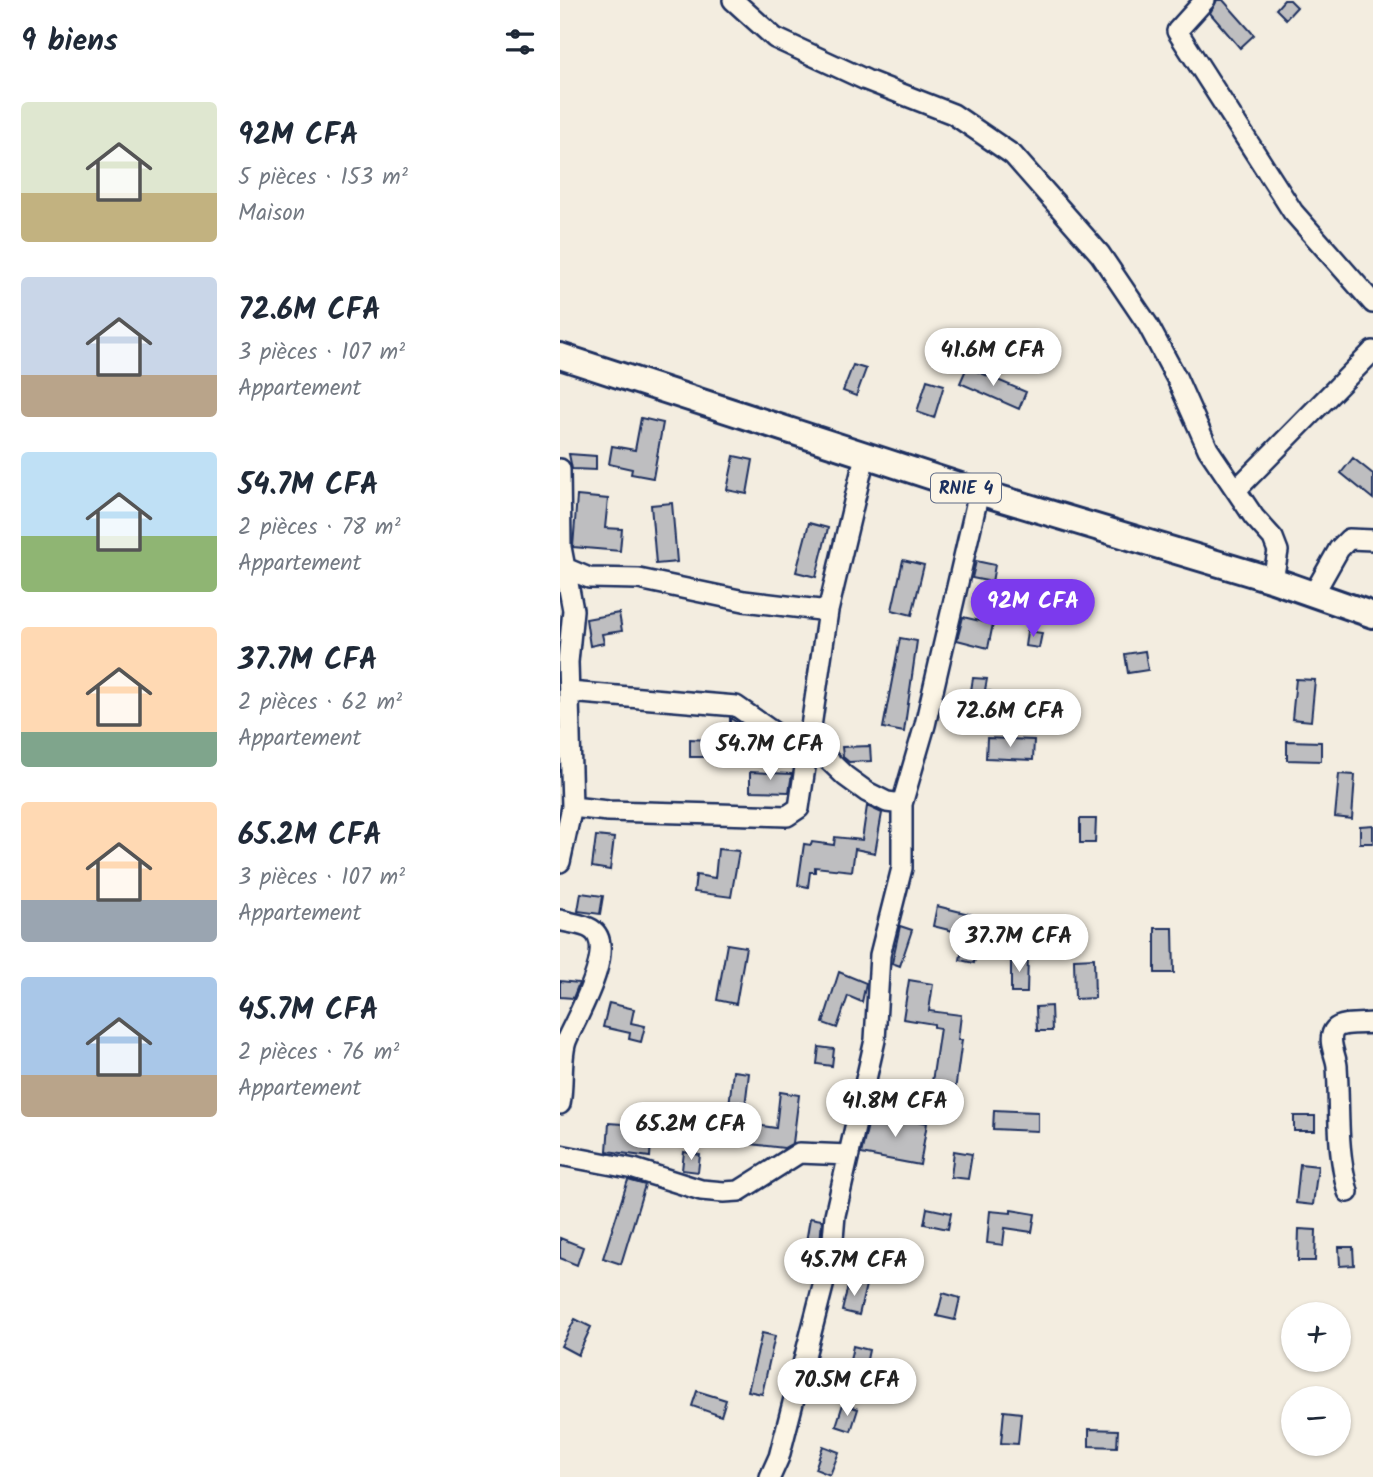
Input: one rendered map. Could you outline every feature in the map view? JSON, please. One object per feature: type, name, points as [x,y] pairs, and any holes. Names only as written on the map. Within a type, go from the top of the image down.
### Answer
[{"type":"main road","name":"RNIE 4","points":[[560,356],[979,492],[1273,580],[1373,615]]},
{"type":"street","points":[[733,0],[775,38],[866,80],[953,114],[1013,155],[1100,254],[1142,316],[1177,379],[1186,405],[1208,449],[1273,538],[1278,560],[1273,580]]},
{"type":"street","points":[[1205,0],[1177,31],[1183,43],[1212,82],[1293,212],[1373,303]]},
{"type":"street","points":[[1237,489],[1373,351]]},
{"type":"street","points":[[572,807],[608,811],[787,816],[799,808],[811,743],[828,611],[865,456]]},
{"type":"street","points":[[560,469],[563,567],[573,610],[569,692],[572,807],[560,862]]},
{"type":"street","points":[[770,1477],[779,1457],[832,1251],[835,1215],[875,1040],[880,955],[902,868],[902,804],[925,725],[979,492]]},
{"type":"street","points":[[1312,595],[1339,550],[1349,539],[1373,540]]},
{"type":"street","points":[[563,567],[589,578],[639,579],[744,601],[828,611]]},
{"type":"street","points":[[569,692],[736,706],[776,734],[811,743],[845,776],[867,792],[887,802],[902,804]]},
{"type":"street","points":[[560,920],[592,930],[598,938],[599,954],[584,1009],[564,1050],[565,1081],[560,1104]]},
{"type":"street","points":[[1348,1192],[1338,1135],[1337,1065],[1331,1039],[1335,1029],[1340,1026],[1373,1023]]},
{"type":"street","points":[[561,1154],[634,1169],[701,1190],[724,1192],[740,1191],[799,1153],[849,1155]]},
{"type":"building","points":[[1217,0],[1223,0],[1254,35],[1240,48],[1210,13]]},
{"type":"building","points":[[1284,0],[1290,0],[1297,7],[1286,19],[1276,9]]},
{"type":"building","points":[[853,365],[866,369],[856,396],[843,391]]},
{"type":"building","points":[[967,367],[1026,392],[1019,409],[960,383]]},
{"type":"building","points":[[927,380],[944,385],[934,418],[917,412]]},
{"type":"building","points":[[641,418],[663,423],[653,478],[631,474],[632,469],[609,464],[612,446],[635,450]]},
{"type":"building","points":[[569,454],[596,456],[596,470],[572,469]]},
{"type":"building","points":[[734,456],[753,460],[747,494],[727,490]]},
{"type":"building","points":[[1353,458],[1373,474],[1373,499],[1341,473]]},
{"type":"building","points":[[577,496],[608,499],[605,528],[622,529],[620,551],[573,547]]},
{"type":"building","points":[[672,503],[677,562],[656,564],[651,505]]},
{"type":"building","points":[[809,523],[828,528],[816,577],[796,572]]},
{"type":"building","points":[[903,560],[924,565],[912,615],[892,610]]},
{"type":"building","points":[[976,561],[995,565],[992,582],[972,578]]},
{"type":"building","points":[[619,613],[622,631],[602,634],[604,643],[590,646],[586,619]]},
{"type":"building","points":[[963,617],[993,624],[988,648],[957,640]]},
{"type":"building","points":[[1027,631],[1042,633],[1039,648],[1025,646]]},
{"type":"building","points":[[900,638],[917,641],[904,732],[883,728]]},
{"type":"building","points":[[1145,651],[1148,670],[1128,673],[1125,654]]},
{"type":"building","points":[[973,678],[987,679],[985,690],[1022,700],[1018,716],[991,709],[994,700],[970,697]]},
{"type":"building","points":[[1296,679],[1315,680],[1311,721],[1292,719]]},
{"type":"building","points":[[730,718],[749,730],[749,757],[690,757],[690,739],[730,741]]},
{"type":"building","points":[[987,738],[1034,740],[1033,760],[986,758]]},
{"type":"building","points":[[1287,741],[1321,742],[1321,761],[1287,760]]},
{"type":"building","points":[[870,746],[871,761],[849,762],[843,757],[842,747]]},
{"type":"building","points":[[750,772],[792,774],[789,792],[750,791]]},
{"type":"building","points":[[1339,774],[1355,775],[1352,819],[1335,817]]},
{"type":"building","points":[[867,806],[882,813],[875,853],[855,849],[852,871],[815,867],[815,872],[810,872],[808,887],[798,885],[804,844],[811,845],[812,842],[834,845],[835,837],[862,840]]},
{"type":"building","points":[[1080,819],[1096,819],[1095,843],[1080,843]]},
{"type":"building","points":[[1373,825],[1373,843],[1360,843],[1360,826]]},
{"type":"building","points":[[596,836],[614,838],[610,870],[592,867]]},
{"type":"building","points":[[718,849],[739,851],[731,897],[694,892],[696,875],[715,878]]},
{"type":"building","points":[[581,893],[603,896],[600,914],[578,911]]},
{"type":"building","points":[[937,906],[985,918],[974,963],[960,960],[965,934],[933,926]]},
{"type":"building","points":[[900,926],[912,930],[900,966],[892,963]]},
{"type":"building","points":[[1155,928],[1173,928],[1174,973],[1155,973]]},
{"type":"building","points":[[727,944],[746,947],[736,1004],[717,1000]]},
{"type":"building","points":[[1011,955],[1028,955],[1027,993],[1011,993]]},
{"type":"building","points":[[1094,958],[1095,998],[1075,999],[1074,959]]},
{"type":"building","points":[[839,972],[866,983],[862,1002],[848,996],[837,1028],[823,1023]]},
{"type":"building","points":[[909,980],[933,984],[929,1011],[961,1015],[958,1040],[962,1040],[955,1091],[959,1091],[957,1106],[929,1102],[940,1028],[934,1027],[934,1024],[903,1019]]},
{"type":"building","points":[[560,981],[579,983],[573,998],[560,997]]},
{"type":"building","points":[[609,1003],[634,1009],[631,1023],[645,1026],[641,1042],[629,1039],[630,1033],[603,1027]]},
{"type":"building","points":[[1051,1006],[1052,1031],[1037,1031],[1036,1007]]},
{"type":"building","points":[[819,1047],[834,1049],[832,1066],[817,1064]]},
{"type":"building","points":[[733,1071],[749,1073],[743,1123],[776,1128],[780,1092],[799,1095],[793,1143],[784,1148],[716,1140],[718,1122],[727,1123]]},
{"type":"building","points":[[994,1110],[1038,1112],[1038,1131],[993,1129]]},
{"type":"building","points":[[871,1112],[927,1123],[920,1165],[861,1154]]},
{"type":"building","points":[[1294,1116],[1315,1116],[1315,1131],[1294,1131]]},
{"type":"building","points":[[638,1122],[652,1122],[650,1157],[607,1151],[609,1123],[637,1125]]},
{"type":"building","points":[[954,1151],[972,1154],[968,1179],[951,1177]]},
{"type":"building","points":[[684,1152],[700,1155],[698,1172],[682,1170]]},
{"type":"building","points":[[1300,1164],[1318,1166],[1313,1205],[1296,1203]]},
{"type":"building","points":[[628,1180],[645,1185],[621,1264],[603,1258]]},
{"type":"building","points":[[927,1208],[951,1213],[948,1229],[924,1224]]},
{"type":"building","points":[[1011,1210],[1035,1214],[1032,1232],[1005,1228],[1003,1245],[987,1243],[990,1211],[1011,1213]]},
{"type":"building","points":[[810,1218],[822,1220],[820,1244],[806,1242]]},
{"type":"building","points":[[1299,1229],[1316,1230],[1315,1261],[1298,1261]]},
{"type":"building","points":[[560,1238],[583,1247],[577,1265],[560,1258]]},
{"type":"building","points":[[1339,1247],[1353,1247],[1354,1265],[1340,1266]]},
{"type":"building","points":[[849,1281],[866,1285],[859,1315],[842,1311]]},
{"type":"building","points":[[943,1293],[960,1298],[955,1320],[937,1316]]},
{"type":"building","points":[[575,1319],[591,1327],[578,1355],[561,1346]]},
{"type":"building","points":[[762,1333],[775,1336],[762,1394],[748,1391]]},
{"type":"building","points":[[853,1346],[869,1350],[863,1379],[847,1375]]},
{"type":"building","points":[[697,1391],[726,1400],[721,1416],[692,1406]]},
{"type":"building","points":[[843,1404],[858,1409],[851,1431],[836,1426]]},
{"type":"building","points":[[1004,1411],[1021,1413],[1018,1444],[1001,1443]]},
{"type":"building","points":[[1089,1429],[1118,1430],[1117,1447],[1089,1446]]},
{"type":"building","points":[[823,1446],[839,1452],[830,1475],[815,1469]]}]
